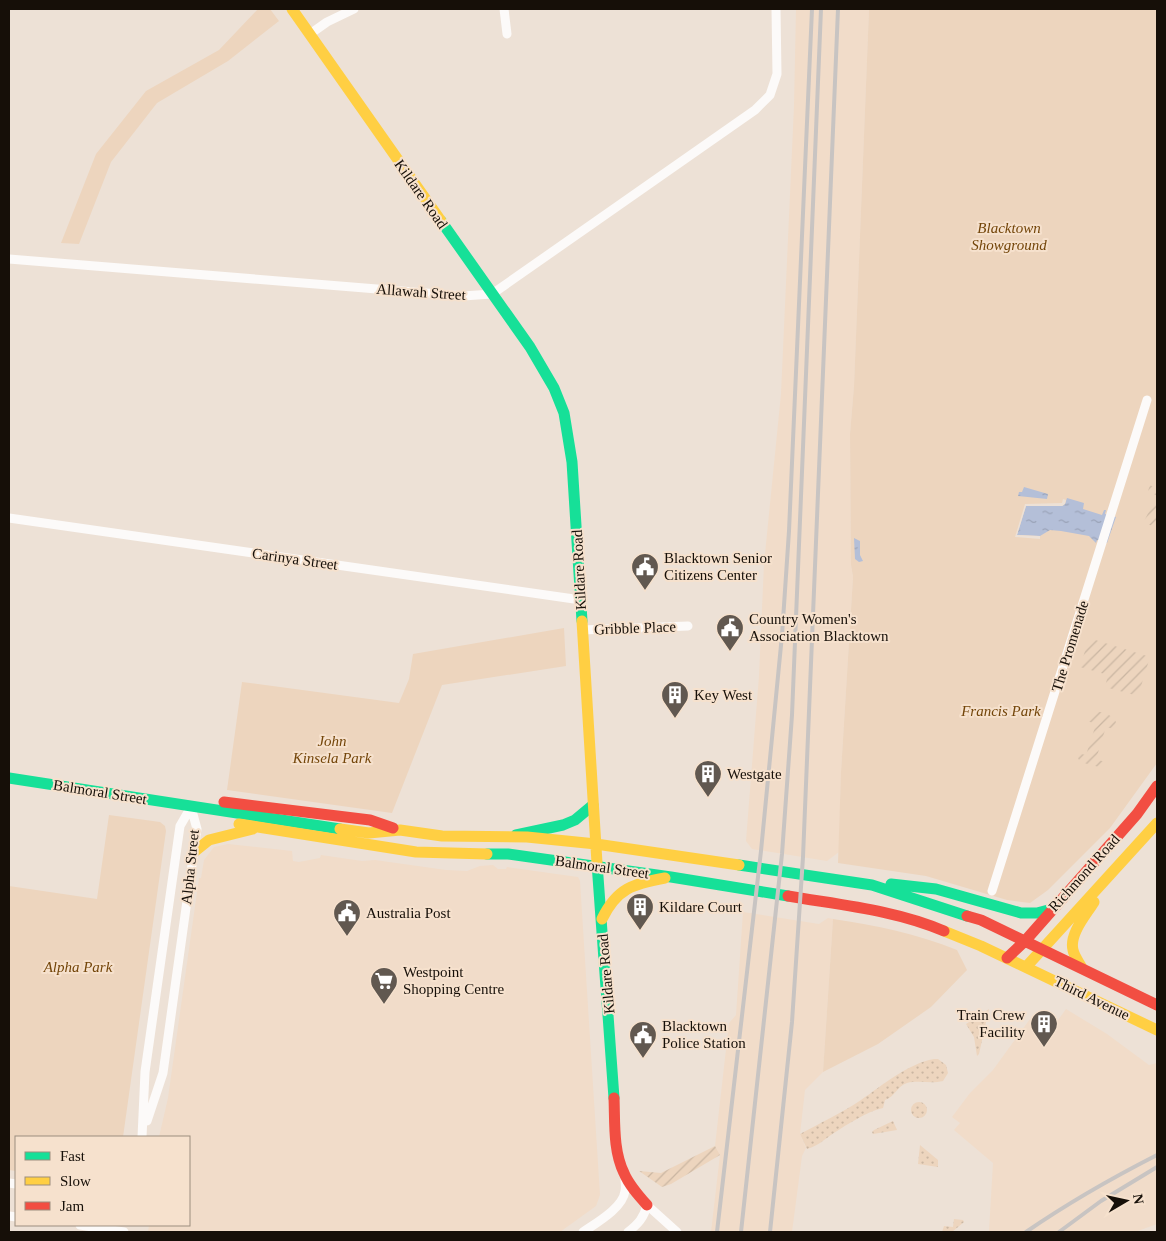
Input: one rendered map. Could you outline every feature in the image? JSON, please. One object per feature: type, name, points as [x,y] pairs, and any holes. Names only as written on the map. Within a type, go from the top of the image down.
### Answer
[{"type":"main road","name":"Kildare Road","points":[[292,9],[544,370],[564,413],[572,462],[617,1151],[625,1178],[647,1205]]},
{"type":"main road","name":"Balmoral Street","points":[[9,778],[191,808],[369,833],[400,830],[442,836],[510,836],[596,844],[872,884],[981,920],[1025,941]]},
{"type":"main road","name":"Richmond Road","points":[[1026,967],[1108,877],[1150,822],[1157,786]]},
{"type":"main road","points":[[510,836],[563,825],[575,820],[593,805]]},
{"type":"main road","name":"Balmoral Street","points":[[191,808],[211,819],[416,852],[508,854],[671,877],[866,909],[938,928],[1026,967]]},
{"type":"main road","name":"Richmond Road","points":[[1007,958],[1025,941],[1052,909],[1150,822]]},
{"type":"main road","points":[[194,852],[209,840],[260,828]]},
{"type":"main road","points":[[602,920],[608,905],[624,889],[635,884],[671,877]]},
{"type":"main road","points":[[1082,968],[1074,954],[1072,946],[1074,938],[1108,877]]},
{"type":"main road","points":[[872,884],[900,884],[936,889],[1021,913],[1037,913],[1052,909]]},
{"type":"main road","name":"Third Avenue","points":[[1025,941],[1157,1005]]},
{"type":"main road","name":"Third Avenue","points":[[1026,967],[1157,1030]]},
{"type":"street","points":[[310,34],[327,22],[354,9]]},
{"type":"street","points":[[504,9],[507,34]]},
{"type":"street","points":[[492,294],[755,110],[770,95],[777,74],[776,9]]},
{"type":"street","name":"Allawah Street","points":[[9,259],[463,296],[492,294]]},
{"type":"street","name":"The Promenade","points":[[992,891],[1147,400]]},
{"type":"street","name":"Carinya Street","points":[[9,518],[581,600]]},
{"type":"street","name":"Gribble Place","points":[[582,630],[688,626]]},
{"type":"street","name":"Alpha Street","points":[[143,1134],[163,1073],[197,829],[191,808]]},
{"type":"street","name":"Alpha Street","points":[[143,1134],[145,1072],[180,826],[191,808]]},
{"type":"street","points":[[584,1232],[606,1217],[620,1203],[625,1191],[625,1178]]},
{"type":"street","points":[[628,1232],[643,1217],[647,1205],[677,1232]]},
{"type":"street","points":[[86,1226],[124,1232]]},
{"type":"shaded area","points":[[796,9],[869,9],[854,386],[850,434],[851,565],[853,577],[841,772],[839,852],[827,861],[752,849],[746,841],[759,676],[764,564],[781,394],[794,106]]},
{"type":"shaded area","name":"Westpoint Shopping Centre","points":[[228,844],[292,851],[293,861],[299,862],[320,858],[321,855],[446,870],[467,871],[480,866],[493,865],[498,869],[506,869],[507,867],[578,877],[580,881],[600,1195],[596,1206],[560,1232],[148,1232],[149,1226],[190,1226],[190,1136],[159,1136],[168,1098],[199,878],[201,878],[204,860],[214,847]]},
{"type":"shaded area","points":[[743,912],[819,924],[828,918],[833,919],[823,1072],[805,1090],[800,1134],[806,1148],[802,1156],[792,1232],[711,1232],[720,1155],[715,1146],[729,1023],[736,1015]]},
{"type":"shaded area","points":[[1066,1009],[1107,1034],[1149,1065],[1157,1063],[1157,1224],[1135,1232],[987,1232],[989,1231],[993,1163],[954,1130],[960,1123],[952,1117],[970,1093],[993,1070],[1030,1019],[1039,1020],[1051,1030]]},
{"type":"green space","points":[[258,9],[270,9],[279,21],[228,61],[157,103],[111,162],[79,244],[61,243],[96,154],[146,91],[219,50]]},
{"type":"green space","points":[[869,9],[1157,9],[1157,763],[1110,828],[1048,890],[1030,903],[1007,900],[926,876],[838,863],[841,772],[853,577],[851,565],[850,434],[854,386]]},
{"type":"green space","points":[[1150,485],[1157,489],[1157,496],[1148,491]]},
{"type":"green space","points":[[1157,496],[1157,527],[1143,523]]},
{"type":"green space","name":"John Kinsela Park","points":[[564,628],[566,666],[442,685],[392,813],[227,790],[242,682],[399,703],[409,679],[413,654]]},
{"type":"green space","points":[[1089,638],[1150,657],[1138,696],[1105,687],[1108,675],[1080,667]]},
{"type":"green space","points":[[1093,712],[1106,714],[1116,722],[1114,729],[1106,727],[1096,759],[1105,762],[1099,767],[1080,762],[1077,756],[1077,753],[1086,755],[1096,724],[1087,721]]},
{"type":"green space","name":"Alpha Park","points":[[109,815],[160,822],[165,826],[166,831],[123,1136],[15,1136],[15,1171],[9,1170],[9,886],[97,899]]},
{"type":"green space","points":[[833,919],[896,931],[927,939],[957,950],[967,970],[931,1007],[878,1044],[823,1072]]},
{"type":"green space","points":[[989,1009],[977,1056],[974,1037],[966,1024]]},
{"type":"green space","points":[[938,1059],[946,1065],[948,1073],[943,1081],[904,1084],[885,1100],[883,1108],[857,1119],[807,1149],[800,1134],[854,1105],[905,1070]]},
{"type":"green space","points":[[919,1102],[925,1104],[927,1110],[925,1116],[919,1118],[913,1116],[911,1110],[913,1104]]},
{"type":"green space","points":[[893,1121],[897,1130],[873,1134],[874,1130]]},
{"type":"green space","points":[[920,1145],[938,1160],[938,1167],[918,1164]]},
{"type":"green space","points":[[715,1146],[720,1155],[671,1184],[662,1187],[639,1171],[661,1173]]},
{"type":"green space","points":[[954,1219],[963,1220],[964,1222],[952,1232],[942,1232],[944,1226],[953,1227]]},
{"type":"water","points":[[1024,487],[1048,494],[1047,499],[1018,496]]},
{"type":"water","points":[[1067,498],[1084,503],[1083,509],[1102,515],[1104,510],[1106,510],[1105,514],[1116,517],[1107,543],[1097,540],[1096,543],[1089,536],[1050,530],[1040,536],[1017,535],[1026,506],[1062,506]]},
{"type":"water","points":[[854,538],[860,541],[860,555],[863,561],[859,562],[855,559]]},
{"type":"pier","points":[[1063,499],[1066,500],[1062,506],[1026,506],[1017,535],[1040,536],[1040,539],[1015,537],[1025,504],[1062,503]]},
{"type":"railway","points":[[717,1232],[761,851],[782,635],[789,531],[812,9]]},
{"type":"railway","points":[[741,1232],[782,854],[792,715],[821,9]]},
{"type":"railway","points":[[770,1232],[792,1022],[803,857],[838,9]]},
{"type":"railway","points":[[1026,1232],[1090,1191],[1157,1155]]},
{"type":"railway","points":[[1059,1232],[1101,1201],[1157,1167]]},
{"type":"traffic: fast","points":[[441,221],[530,347],[554,388],[564,413],[572,462],[582,621]]},
{"type":"traffic: fast","points":[[9,778],[340,829]]},
{"type":"traffic: fast","points":[[516,835],[563,825],[575,820],[593,805]]},
{"type":"traffic: fast","points":[[487,854],[508,854],[788,896]]},
{"type":"traffic: fast","points":[[597,863],[614,1098]]},
{"type":"traffic: fast","points":[[739,865],[872,885],[967,916]]},
{"type":"traffic: fast","points":[[891,884],[936,889],[1021,913],[1037,913],[1052,909]]},
{"type":"traffic: slow","points":[[292,9],[441,221]]},
{"type":"traffic: slow","points":[[582,621],[597,863]]},
{"type":"traffic: slow","points":[[1026,967],[1157,823]]},
{"type":"traffic: slow","points":[[239,824],[416,852],[487,854]]},
{"type":"traffic: slow","points":[[194,852],[209,840],[253,829]]},
{"type":"traffic: slow","points":[[340,829],[369,833],[400,830],[442,836],[527,837],[596,844],[739,865]]},
{"type":"traffic: slow","points":[[602,919],[614,900],[627,889],[635,885],[665,878]]},
{"type":"traffic: slow","points":[[1082,968],[1075,957],[1072,944],[1073,938],[1094,902]]},
{"type":"traffic: slow","points":[[944,931],[981,946],[1157,1030]]},
{"type":"traffic: jam","points":[[1007,958],[1025,941],[1137,814],[1157,786]]},
{"type":"traffic: jam","points":[[224,802],[370,820],[393,828]]},
{"type":"traffic: jam","points":[[788,896],[887,913],[944,931]]},
{"type":"traffic: jam","points":[[967,916],[981,920],[1157,1005]]},
{"type":"traffic: jam","points":[[614,1098],[615,1136],[620,1164],[631,1186],[647,1205]]},
{"type":"place","name":"Blacktown Senior Citizens Center","points":[[645,591]]},
{"type":"place","name":"Country Women's Association Blacktown","points":[[730,652]]},
{"type":"place","name":"Key West","points":[[675,719]]},
{"type":"place","name":"Westgate","points":[[708,798]]},
{"type":"place","name":"Kildare Court","points":[[640,931]]},
{"type":"place","name":"Australia Post","points":[[347,937]]},
{"type":"place","name":"Westpoint Shopping Centre","points":[[384,1005]]},
{"type":"place","name":"Train Crew Facility","points":[[1044,1048]]},
{"type":"place","name":"Blacktown Police Station","points":[[643,1059]]},
{"type":"park label","name":"Blacktown Showground","points":[[1009,236]]},
{"type":"park label","name":"Francis Park","points":[[1001,711]]}]
